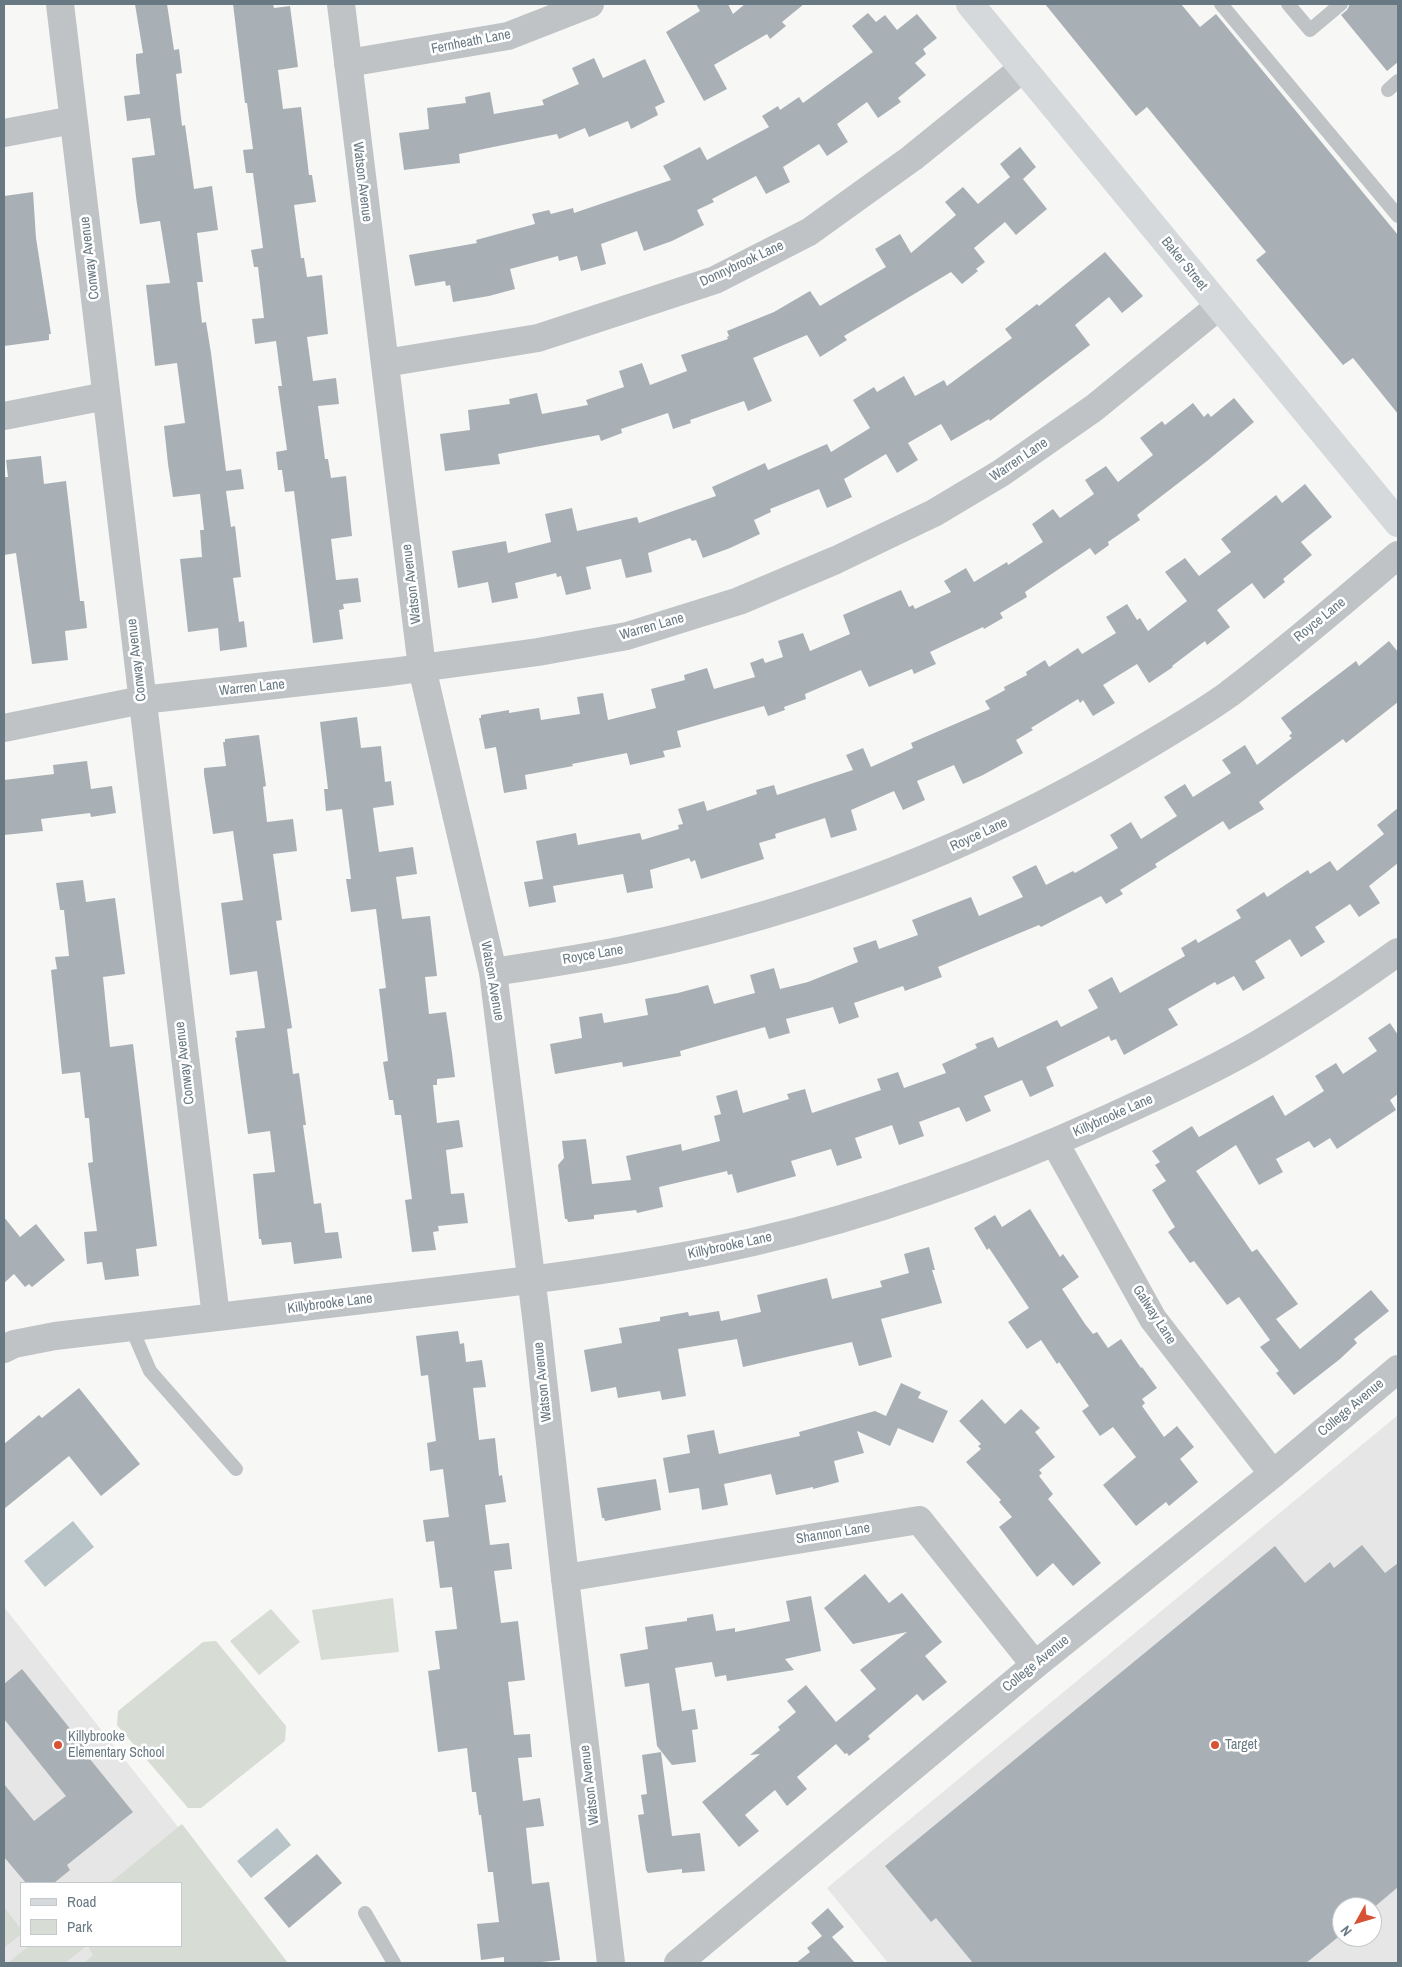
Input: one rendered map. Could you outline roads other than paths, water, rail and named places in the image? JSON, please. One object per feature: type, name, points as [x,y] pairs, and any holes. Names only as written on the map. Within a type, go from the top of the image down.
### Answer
[{"type":"main road","name":"Baker Street","points":[[970,4],[1398,523]]},
{"type":"street","name":"Conway Avenue","points":[[60,4],[216,1317]]},
{"type":"street","name":"Watson Avenue","points":[[341,4],[422,668],[493,972],[612,1963]]},
{"type":"street","name":"Fernheath Lane","points":[[348,64],[508,36],[590,4]]},
{"type":"street","name":"Donnybrook Lane","points":[[385,363],[538,338],[715,280],[808,232],[912,158],[1022,69]]},
{"type":"street","points":[[4,133],[73,120]]},
{"type":"street","name":"Warren Lane","points":[[4,728],[142,700],[422,668],[538,652],[627,636],[739,601],[836,560],[934,513],[1001,473],[1094,408],[1218,306]]},
{"type":"street","points":[[4,416],[106,396]]},
{"type":"street","name":"Royce Lane","points":[[493,972],[623,950],[690,935],[830,895],[903,869],[965,843],[1099,774],[1173,730],[1228,694],[1398,555]]},
{"type":"street","name":"Killybrooke Lane","points":[[4,1349],[14,1344],[55,1336],[531,1281],[656,1261],[753,1242],[822,1224],[932,1190],[1054,1143],[1160,1095],[1254,1047],[1346,990],[1398,952]]},
{"type":"street","name":"Galway Lane","points":[[1054,1143],[1153,1319],[1273,1474]]},
{"type":"street","name":"College Avenue","points":[[678,1963],[1035,1665],[1273,1474],[1398,1369]]},
{"type":"street","name":"Shannon Lane","points":[[565,1578],[919,1520],[1035,1665]]},
{"type":"lane","points":[[1222,4],[1398,216]]},
{"type":"lane","points":[[1288,4],[1310,30],[1341,4]]},
{"type":"lane","points":[[132,1327],[150,1371],[236,1469]]},
{"type":"lane","points":[[365,1913],[394,1963]]},
{"type":"place","name":"Killybrooke Elementary School","points":[[58,1745]]},
{"type":"place","name":"Target","points":[[1215,1745]]}]
